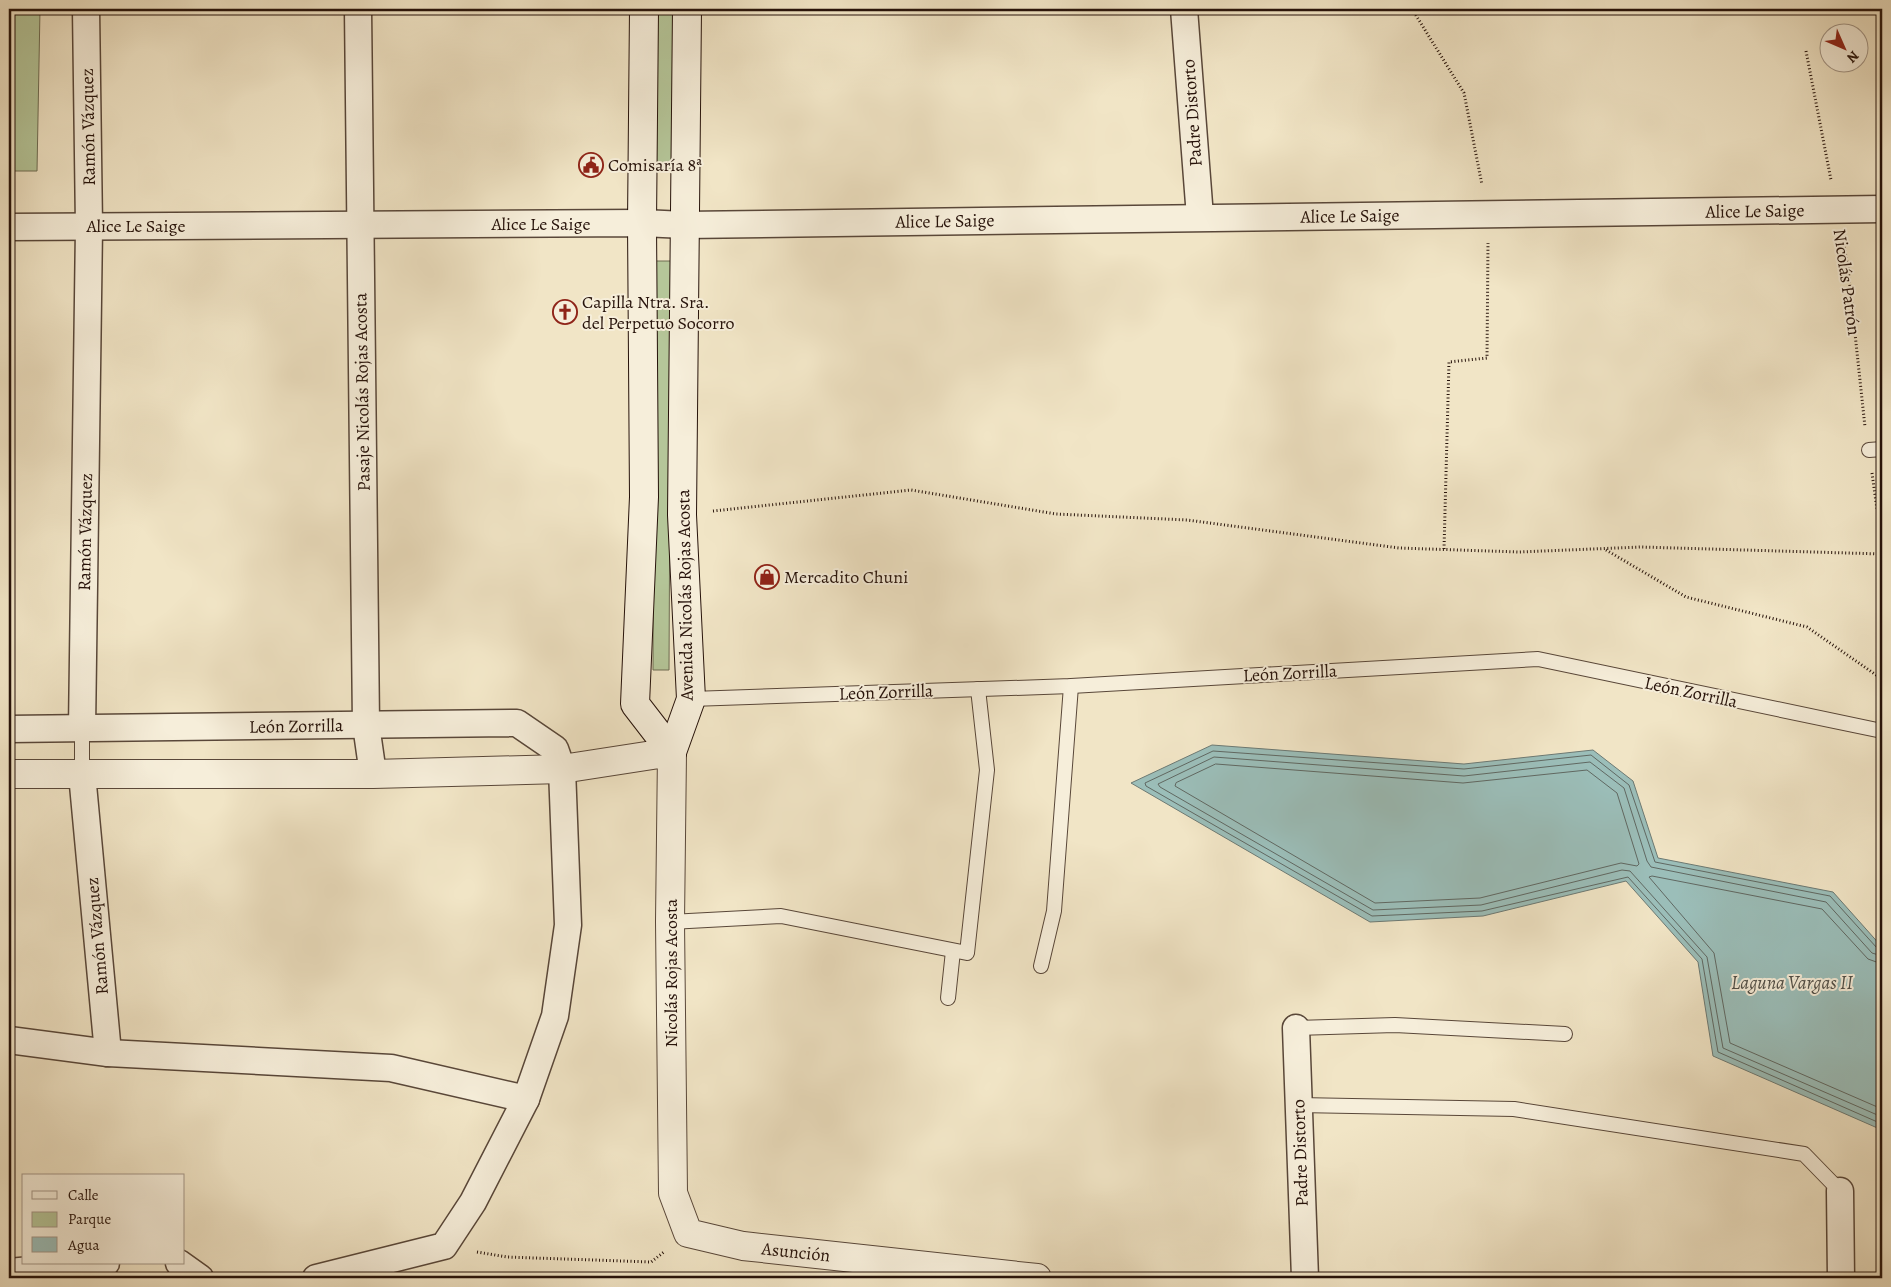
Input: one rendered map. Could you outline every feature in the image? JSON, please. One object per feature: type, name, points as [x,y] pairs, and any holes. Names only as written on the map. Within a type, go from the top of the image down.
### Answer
[{"type":"street","name":"Ramón Vázquez","points":[[82,729],[89,227],[86,9]]},
{"type":"street","name":"Pasaje Nicolás Rojas Acosta","points":[[358,9],[366,725],[373,774]]},
{"type":"street","points":[[9,774],[373,774],[562,769],[672,752],[635,704],[644,497],[642,223],[644,9]]},
{"type":"street","name":"Avenida Nicolás Rojas Acosta","points":[[672,752],[691,699],[682,514],[687,9]]},
{"type":"street","name":"Padre Distorto","points":[[1184,9],[1200,217]]},
{"type":"street","name":"Alice Le Saige","points":[[9,227],[642,223],[685,225],[1882,209]]},
{"type":"street","name":"León Zorrilla","points":[[9,729],[516,723],[555,749],[562,769]]},
{"type":"street","name":"Nicolás Rojas Acosta","points":[[672,752],[670,922],[673,1193],[688,1233]]},
{"type":"street","points":[[316,1278],[444,1246],[473,1202],[526,1098],[555,1016],[568,925],[562,769]]},
{"type":"street","name":"Ramón Vázquez","points":[[82,774],[108,1053]]},
{"type":"street","name":"Padre Distorto","points":[[1296,1028],[1304,1278]]},
{"type":"street","points":[[9,1040],[108,1053],[391,1068],[526,1098]]},
{"type":"street","points":[[1840,1191],[1841,1278]]},
{"type":"street","name":"Asunción","points":[[688,1233],[743,1246],[1037,1278]]},
{"type":"street","points":[[9,1272],[95,1264]]},
{"type":"street","points":[[180,1264],[200,1278]]},
{"type":"lane","name":"León Zorrilla","points":[[691,699],[1071,686],[1538,659],[1882,731]]},
{"type":"lane","points":[[1041,966],[1054,911],[1071,686]]},
{"type":"lane","points":[[670,922],[781,916],[967,953],[987,770],[978,689]]},
{"type":"lane","name":"Ramón Vázquez","points":[[82,729],[82,774]]},
{"type":"lane","points":[[948,998],[953,951]]},
{"type":"lane","points":[[1296,1028],[1395,1026],[1565,1034]]},
{"type":"lane","points":[[1298,1105],[1514,1109],[1804,1154],[1840,1191]]},
{"type":"path","points":[[1412,9],[1464,93],[1488,215],[1486,358],[1449,362],[1444,549]]},
{"type":"path","name":"Nicolás Patrón","points":[[1806,51],[1848,268],[1875,449],[1877,509],[1882,510]]},
{"type":"path","points":[[682,514],[911,490],[1056,514],[1187,520],[1399,548],[1519,552],[1641,547],[1882,554]]},
{"type":"path","points":[[1604,548],[1686,597],[1808,627],[1882,680]]},
{"type":"path","points":[[444,1246],[507,1257],[651,1262],[688,1233]]},
{"type":"green space","points":[[9,9],[40,9],[37,171],[9,171]]},
{"type":"green space","points":[[657,9],[673,9],[672,169],[656,169]]},
{"type":"green space","points":[[654,261],[671,261],[669,670],[653,670]]},
{"type":"water","name":"Laguna Vargas II","points":[[1212,745],[1464,764],[1593,750],[1633,781],[1658,858],[1833,892],[1882,947],[1882,1130],[1713,1056],[1698,962],[1626,881],[1483,916],[1370,922],[1131,783]]},
{"type":"place","name":"Comisaría 8ª","points":[[591,165]]},
{"type":"place","name":"Capilla Ntra. Sra. del Perpetuo Socorro","points":[[565,312]]},
{"type":"place","name":"Mercadito Chuni","points":[[767,577]]}]
